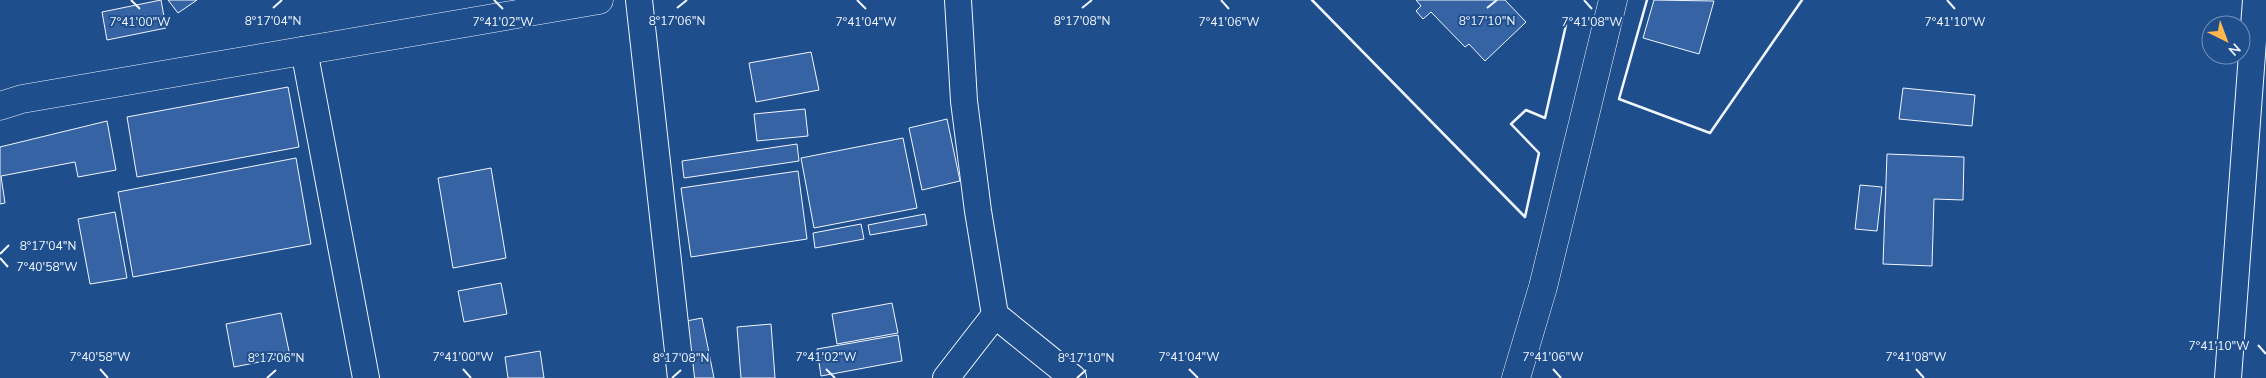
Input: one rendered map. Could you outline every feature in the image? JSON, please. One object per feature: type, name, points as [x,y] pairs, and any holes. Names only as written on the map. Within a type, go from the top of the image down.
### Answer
[{"type":"street","points":[[0,106],[22,99],[599,0]]},
{"type":"street","points":[[639,0],[681,378]]},
{"type":"street","points":[[958,0],[964,101],[978,211],[995,315],[1073,378]]},
{"type":"street","points":[[1516,378],[1543,287],[1613,0]]},
{"type":"street","points":[[2228,378],[2256,0]]},
{"type":"street","points":[[304,50],[366,378]]},
{"type":"street","points":[[946,378],[995,315]]},
{"type":"building","points":[[161,0],[166,28],[107,40],[102,12]]},
{"type":"building","points":[[168,0],[197,0],[178,13]]},
{"type":"building","points":[[1416,0],[1505,0],[1526,22],[1485,61],[1469,44],[1465,47],[1431,12],[1423,19],[1416,11],[1421,6]]},
{"type":"building","points":[[1654,0],[1714,1],[1699,54],[1643,38]]},
{"type":"building","points":[[811,52],[819,90],[756,102],[749,63]]},
{"type":"building","points":[[288,87],[299,147],[137,177],[127,117]]},
{"type":"building","points":[[1903,88],[1975,95],[1972,126],[1899,119]]},
{"type":"building","points":[[805,109],[808,136],[757,141],[754,114]]},
{"type":"building","points":[[947,119],[960,181],[922,190],[909,128]]},
{"type":"building","points":[[107,121],[116,170],[78,177],[75,162],[1,176],[5,203],[0,204],[0,147]]},
{"type":"building","points":[[903,138],[917,208],[814,228],[801,158]]},
{"type":"building","points":[[797,144],[799,161],[684,178],[682,161]]},
{"type":"building","points":[[1887,154],[1964,157],[1963,200],[1934,199],[1932,266],[1883,264]]},
{"type":"building","points":[[296,158],[311,244],[133,277],[118,192]]},
{"type":"building","points":[[491,168],[506,258],[453,268],[438,178]]},
{"type":"building","points":[[798,171],[807,239],[691,257],[681,188]]},
{"type":"building","points":[[1860,185],[1882,187],[1877,231],[1855,229]]},
{"type":"building","points":[[115,212],[127,278],[90,284],[78,219]]},
{"type":"building","points":[[925,214],[927,225],[870,235],[868,225]]},
{"type":"building","points":[[861,224],[864,239],[815,248],[813,233]]},
{"type":"building","points":[[501,283],[507,314],[464,322],[458,291]]},
{"type":"building","points":[[892,303],[898,333],[837,344],[832,314]]},
{"type":"building","points":[[281,313],[290,356],[234,367],[226,324]]},
{"type":"building","points":[[702,318],[714,378],[687,378],[676,323]]},
{"type":"building","points":[[771,324],[775,378],[741,378],[737,327]]},
{"type":"building","points":[[898,335],[902,361],[821,376],[817,349]]},
{"type":"building","points":[[540,351],[544,378],[508,378],[505,357]]},
{"type":"wall","points":[[1312,0],[1525,217],[1539,153],[1511,124],[1526,110],[1545,118],[1566,25]]},
{"type":"wall","points":[[1647,0],[1619,99],[1710,133],[1802,0]]}]
